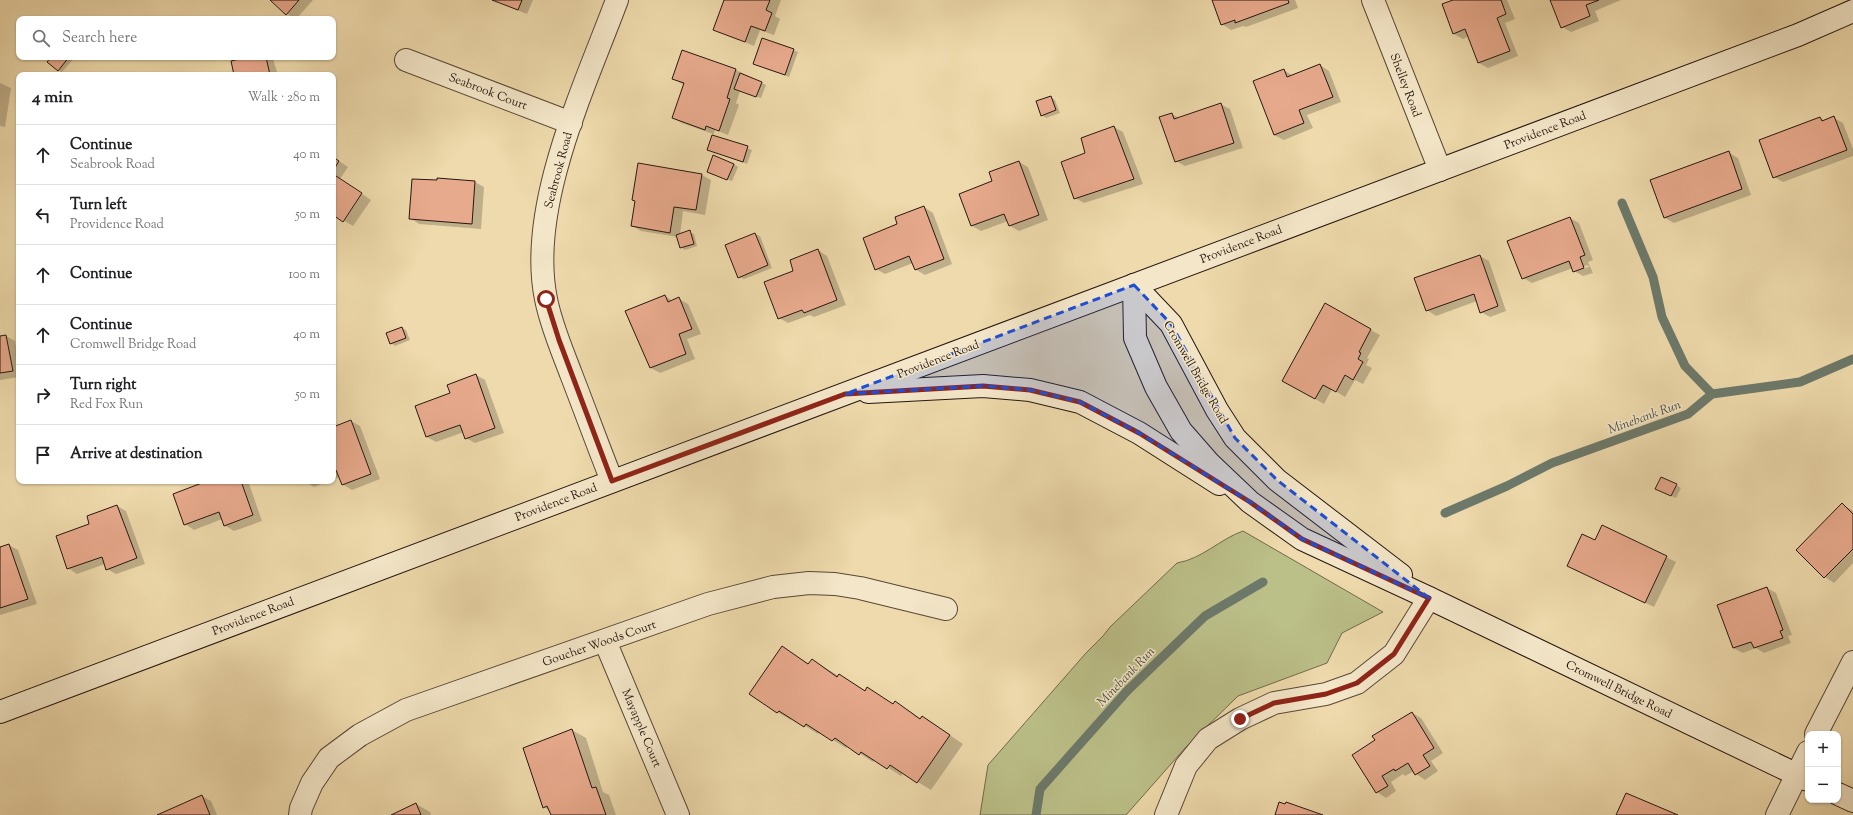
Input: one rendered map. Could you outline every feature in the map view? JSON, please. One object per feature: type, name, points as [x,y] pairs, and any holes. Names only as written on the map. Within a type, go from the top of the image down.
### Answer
[{"type":"street","name":"Seabrook Road","points":[[612,481],[559,340],[546,299],[542,266],[543,234],[548,197],[571,122],[617,0]]},
{"type":"street","name":"Shelley Road","points":[[1373,0],[1440,170]]},
{"type":"street","name":"Providence Road","points":[[0,712],[1798,35],[1853,11]]},
{"type":"street","name":"Seabrook Court","points":[[406,60],[571,122]]},
{"type":"street","name":"Cromwell Bridge Road","points":[[1134,285],[1135,338],[1156,387],[1181,431],[1209,463],[1250,502],[1302,539],[1429,598],[1803,777]]},
{"type":"street","name":"Cromwell Bridge Road","points":[[1134,285],[1171,324],[1217,410],[1236,438],[1277,480],[1429,598]]},
{"type":"street","points":[[845,394],[983,386],[1030,390],[1080,402],[1139,433],[1250,502]]},
{"type":"street","name":"Goucher Woods Court","points":[[300,815],[301,808],[312,783],[329,758],[360,735],[406,710],[708,604],[793,584],[835,584],[860,588],[946,609]]},
{"type":"street","points":[[1166,815],[1186,766],[1208,740],[1240,719],[1274,703],[1326,694],[1357,683],[1394,654],[1429,598]]},
{"type":"street","name":"Mayapple Court","points":[[605,641],[678,815]]},
{"type":"street","points":[[1818,731],[1853,662]]},
{"type":"street","points":[[1777,815],[1803,777],[1805,767]]},
{"type":"street","points":[[1841,795],[1853,801]]},
{"type":"highlighted area","points":[[1134,285],[1171,324],[1235,438],[1277,480],[1429,598],[1302,539],[1250,502],[1139,433],[1080,402],[1030,390],[983,386],[845,394]]},
{"type":"green space","points":[[1243,531],[1383,612],[1342,633],[1327,663],[1238,696],[1186,747],[1126,815],[980,815],[988,765],[1110,627],[1177,563],[1195,557]]},
{"type":"building","points":[[270,0],[299,0],[286,15]]},
{"type":"building","points":[[492,0],[522,0],[518,10]]},
{"type":"building","points":[[724,0],[770,0],[766,10],[772,13],[765,31],[751,26],[745,42],[713,30]]},
{"type":"building","points":[[1212,0],[1288,0],[1289,3],[1235,23],[1235,20],[1221,25]]},
{"type":"building","points":[[1453,0],[1501,0],[1506,14],[1497,18],[1510,51],[1478,63],[1465,29],[1453,34],[1442,4]]},
{"type":"building","points":[[1550,0],[1599,0],[1586,5],[1590,16],[1561,28]]},
{"type":"building","points":[[762,38],[794,49],[785,75],[753,64]]},
{"type":"building","points":[[682,50],[736,69],[727,98],[730,99],[719,131],[706,126],[705,130],[672,118],[684,83],[672,79]]},
{"type":"building","points":[[49,60],[67,60],[58,71],[47,62]]},
{"type":"building","points":[[267,60],[269,72],[233,72],[231,61]]},
{"type":"building","points":[[1320,64],[1333,97],[1299,110],[1304,123],[1274,135],[1253,81],[1284,69],[1287,77]]},
{"type":"building","points":[[740,73],[762,82],[756,97],[734,89]]},
{"type":"building","points":[[1051,96],[1056,110],[1041,116],[1036,101]]},
{"type":"building","points":[[1221,103],[1234,143],[1175,162],[1159,117],[1172,113],[1174,119]]},
{"type":"building","points":[[1834,116],[1847,150],[1773,178],[1759,140],[1820,117],[1822,121]]},
{"type":"building","points":[[1114,126],[1134,179],[1074,199],[1061,162],[1085,153],[1081,138]]},
{"type":"building","points":[[712,135],[748,146],[743,162],[707,150]]},
{"type":"building","points":[[1729,151],[1742,189],[1664,218],[1650,180]]},
{"type":"building","points":[[713,155],[734,164],[727,180],[707,172]]},
{"type":"building","points":[[336,159],[339,161],[336,166]]},
{"type":"building","points":[[1019,161],[1039,215],[1009,226],[1004,214],[971,226],[959,194],[992,181],[989,172]]},
{"type":"building","points":[[638,163],[702,174],[696,210],[674,207],[670,233],[631,226],[635,201],[632,200]]},
{"type":"building","points":[[336,176],[362,193],[343,222],[336,217]]},
{"type":"building","points":[[437,178],[475,181],[472,224],[409,219],[412,179],[437,180]]},
{"type":"building","points":[[924,206],[944,259],[915,270],[909,256],[875,270],[863,238],[897,224],[895,217]]},
{"type":"building","points":[[1570,217],[1585,255],[1580,257],[1584,268],[1573,272],[1569,261],[1522,279],[1507,241]]},
{"type":"building","points":[[690,230],[694,244],[680,248],[676,235]]},
{"type":"building","points":[[755,233],[768,265],[738,278],[725,245]]},
{"type":"building","points":[[818,249],[837,300],[804,313],[802,310],[778,319],[764,282],[793,271],[790,260]]},
{"type":"building","points":[[1480,255],[1498,306],[1480,313],[1474,294],[1426,311],[1414,278]]},
{"type":"building","points":[[665,295],[668,302],[679,297],[692,329],[679,334],[686,354],[650,368],[625,311]]},
{"type":"building","points":[[1325,303],[1371,329],[1359,352],[1361,353],[1358,359],[1363,362],[1353,380],[1345,375],[1336,392],[1323,385],[1315,399],[1282,381]]},
{"type":"building","points":[[402,327],[406,338],[390,344],[386,333]]},
{"type":"building","points":[[6,335],[13,371],[0,373],[0,336]]},
{"type":"building","points":[[476,374],[495,428],[465,439],[460,425],[426,437],[415,406],[450,393],[447,385]]},
{"type":"building","points":[[351,420],[371,474],[342,485],[336,470],[336,426]]},
{"type":"building","points":[[1661,477],[1677,484],[1671,496],[1655,489]]},
{"type":"building","points":[[199,484],[242,484],[253,515],[224,526],[219,512],[184,525],[173,494]]},
{"type":"building","points":[[1842,503],[1853,514],[1853,549],[1824,578],[1796,550]]},
{"type":"building","points":[[117,505],[137,558],[106,570],[102,557],[67,569],[56,536],[89,524],[87,516]]},
{"type":"building","points":[[1602,525],[1667,556],[1645,603],[1567,566],[1582,534],[1595,540]]},
{"type":"building","points":[[9,544],[28,599],[0,608],[0,547]]},
{"type":"building","points":[[1767,587],[1783,630],[1780,631],[1783,638],[1754,648],[1751,642],[1733,648],[1717,605]]},
{"type":"building","points":[[782,646],[808,664],[812,659],[837,677],[839,674],[865,691],[867,687],[893,704],[895,701],[920,719],[922,716],[950,735],[917,783],[890,765],[887,769],[861,752],[859,755],[835,738],[832,741],[806,724],[804,727],[779,711],[777,713],[749,694]]},
{"type":"building","points":[[1412,712],[1434,748],[1423,755],[1430,766],[1415,775],[1408,763],[1395,771],[1394,769],[1382,776],[1388,786],[1376,793],[1352,755],[1375,740],[1372,736]]},
{"type":"building","points":[[572,729],[592,788],[596,787],[606,815],[551,815],[547,806],[543,808],[523,748]]},
{"type":"building","points":[[1626,793],[1678,815],[1616,815]]},
{"type":"building","points":[[202,795],[210,815],[157,815]]},
{"type":"building","points":[[1279,802],[1285,804],[1286,802],[1323,815],[1275,815]]},
{"type":"building","points":[[416,803],[421,815],[391,815]]},
{"type":"waterway","points":[[1622,203],[1653,277],[1662,317],[1685,366],[1712,394]]},
{"type":"waterway","name":"Minebank Run","points":[[1445,513],[1507,486],[1552,463],[1688,414],[1712,394],[1800,382],[1853,359]]},
{"type":"waterway","name":"Minebank Run","points":[[1036,815],[1040,789],[1127,691],[1205,616],[1263,582]]},
{"type":"route","points":[[546,299],[559,340],[612,481],[845,394],[923,388],[983,386],[1030,390],[1080,402],[1139,433],[1194,469],[1250,502],[1302,539],[1429,598],[1394,654],[1357,683],[1326,694],[1274,703],[1240,719]]}]
